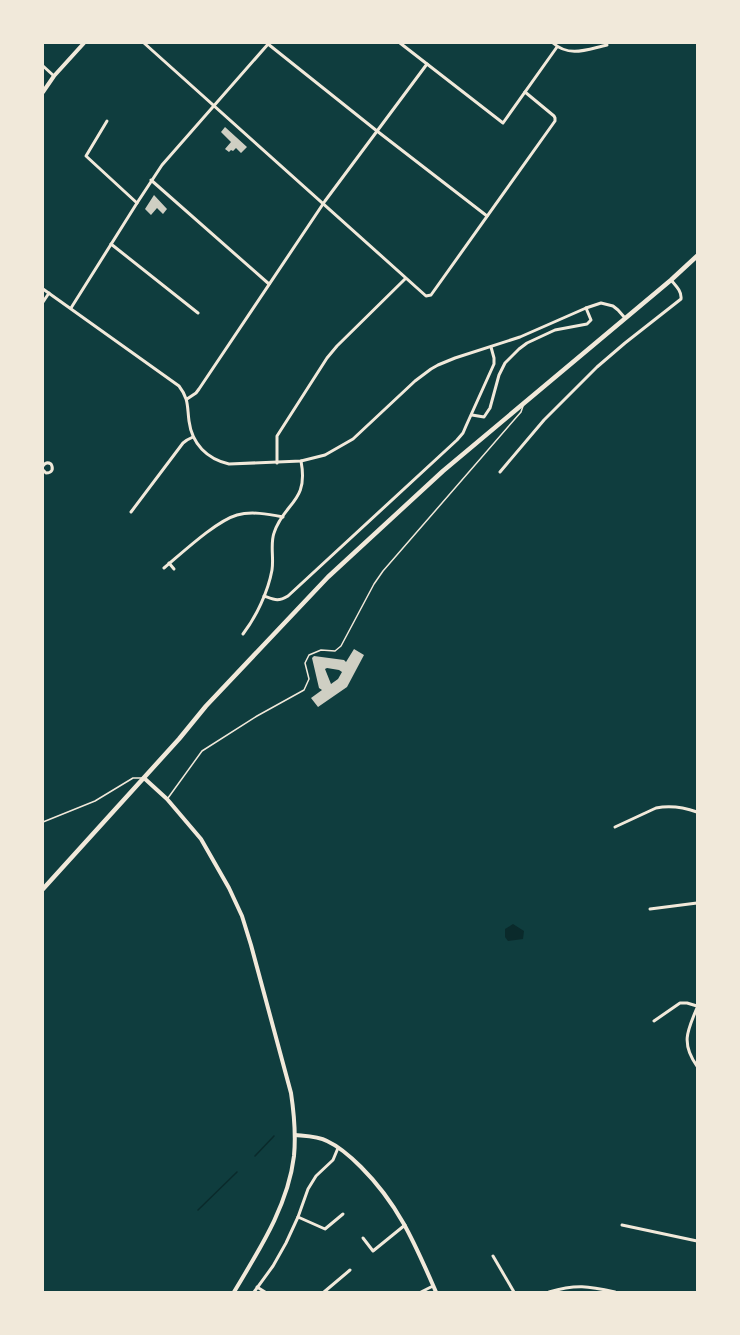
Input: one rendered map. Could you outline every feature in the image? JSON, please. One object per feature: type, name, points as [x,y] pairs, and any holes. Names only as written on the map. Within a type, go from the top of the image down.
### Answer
[{"type":"main road","points":[[43,889],[87,839],[116,810],[206,706],[328,577],[443,471],[671,280],[697,256]]},
{"type":"street","points":[[43,92],[54,76],[84,43]]},
{"type":"street","points":[[144,43],[424,295],[429,296],[555,121],[554,116],[525,92]]},
{"type":"street","points":[[400,43],[503,123],[557,47]]},
{"type":"street","points":[[553,43],[557,47],[572,52],[608,44]]},
{"type":"street","points":[[71,308],[151,180],[162,165],[269,44],[377,131],[487,216]]},
{"type":"street","points":[[187,399],[199,389],[323,204],[426,64]]},
{"type":"street","points":[[43,66],[54,76]]},
{"type":"street","points":[[108,121],[86,156],[137,203]]},
{"type":"street","points":[[151,180],[269,284]]},
{"type":"street","points":[[111,244],[198,313]]},
{"type":"street","points":[[277,463],[277,436],[327,358],[336,346],[405,278]]},
{"type":"street","points":[[500,472],[544,420],[592,372],[625,343],[681,299],[682,295],[671,280]]},
{"type":"street","points":[[43,289],[179,386],[187,399],[189,421],[193,437],[197,444],[209,456],[229,464],[301,461],[325,455],[353,439],[431,368],[455,358],[491,347],[548,326],[586,308],[601,303],[608,304],[618,310],[625,318]]},
{"type":"street","points":[[43,302],[49,293]]},
{"type":"street","points":[[472,415],[481,418],[488,412],[499,375],[511,356],[527,343],[555,330],[587,324],[591,320],[586,308]]},
{"type":"street","points":[[264,596],[276,600],[282,600],[288,596],[457,440],[463,433],[472,415],[494,364],[491,347]]},
{"type":"street","points":[[131,512],[183,444],[193,437]]},
{"type":"street","points":[[243,634],[253,621],[264,596],[272,570],[273,535],[301,489],[303,471],[301,461]]},
{"type":"street","points":[[43,466],[48,463],[53,469],[51,472],[44,472]]},
{"type":"street","points":[[164,568],[216,526],[236,515],[251,513],[283,517]]},
{"type":"street","points":[[169,564],[174,569]]},
{"type":"street","points":[[144,778],[167,799],[201,839],[225,881],[242,916],[287,1078],[293,1111],[295,1135],[294,1156],[279,1211],[267,1236],[234,1292]]},
{"type":"street","points":[[615,827],[656,808],[679,807],[697,812]]},
{"type":"street","points":[[650,909],[697,903]]},
{"type":"street","points":[[654,1021],[680,1003],[687,1003],[697,1007],[688,1029],[687,1038],[687,1047],[690,1056],[697,1066]]},
{"type":"street","points":[[295,1135],[308,1136],[328,1141],[349,1156],[366,1172],[396,1210],[405,1225],[436,1292]]},
{"type":"street","points":[[254,1292],[273,1266],[298,1217],[308,1189],[316,1176],[333,1160],[338,1148]]},
{"type":"street","points":[[298,1217],[324,1229],[343,1214]]},
{"type":"street","points":[[363,1238],[373,1251],[405,1225]]},
{"type":"street","points":[[622,1225],[697,1241]]},
{"type":"street","points":[[493,1256],[514,1292]]},
{"type":"street","points":[[324,1292],[350,1270]]},
{"type":"street","points":[[421,1292],[433,1286]]},
{"type":"street","points":[[549,1292],[566,1287],[588,1286],[614,1292]]},
{"type":"street","points":[[257,1287],[265,1292]]},
{"type":"lane","points":[[167,799],[202,751],[257,716],[304,690],[309,679],[305,663],[309,655],[321,650],[336,651],[341,646],[374,584],[507,429],[521,412],[525,402]]},
{"type":"lane","points":[[43,822],[95,801],[133,778],[144,778]]},
{"type":"water","points":[[513,924],[524,931],[523,939],[508,941],[505,937],[505,929]]},
{"type":"building","points":[[225,127],[247,147],[241,153],[236,148],[229,152],[225,149],[231,142],[221,132]]},
{"type":"building","points":[[154,195],[167,209],[163,214],[157,208],[151,215],[145,209]]},
{"type":"building","points":[[354,649],[364,655],[347,687],[318,707],[311,698],[322,690],[319,688],[312,658],[314,656],[344,660],[346,662]],"holes":[[[325,669],[339,670],[342,672],[338,679],[331,684]]]},
{"type":"waterway","points":[[255,1156],[274,1136]]},
{"type":"waterway","points":[[198,1210],[237,1172]]}]
